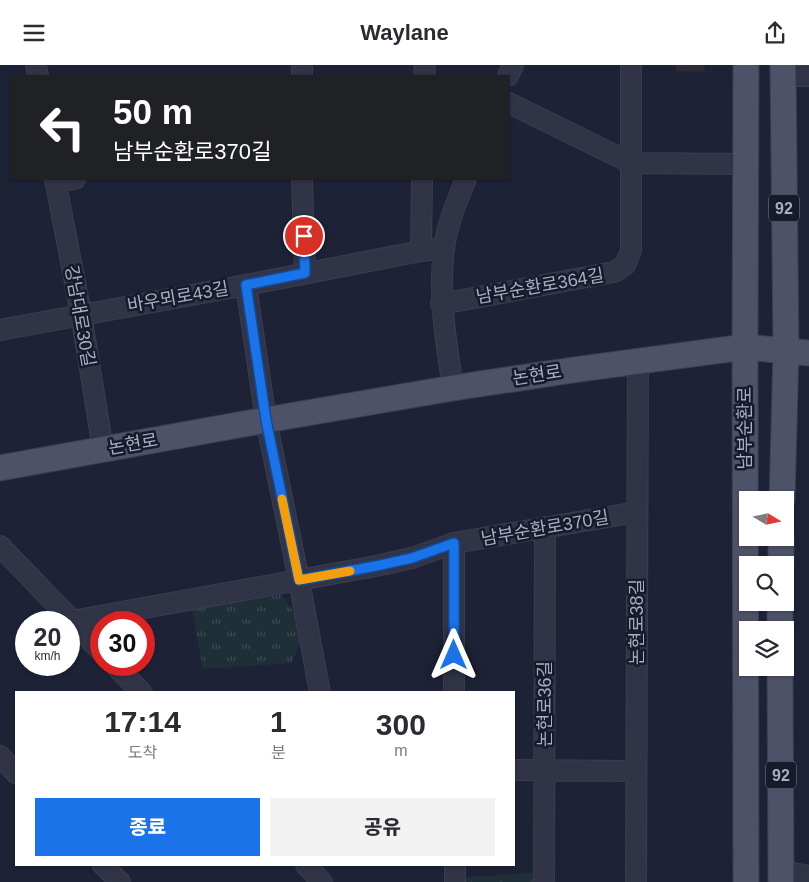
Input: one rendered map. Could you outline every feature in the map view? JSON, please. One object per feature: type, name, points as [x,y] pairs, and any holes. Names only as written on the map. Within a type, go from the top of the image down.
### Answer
[{"type":"main road","name":"남부순환로","points":[[746,65],[746,882]]},
{"type":"main road","name":"92","points":[[783,71],[797,352],[783,491]]},
{"type":"main road","name":"논현로","points":[[0,468],[453,388],[745,347],[797,352]]},
{"type":"main road","name":"92","points":[[780,676],[781,877]]},
{"type":"street","name":"남부순환로364길","points":[[441,303],[614,272],[625,265],[631,251],[631,65]]},
{"type":"street","points":[[783,71],[809,76]]},
{"type":"street","points":[[510,103],[631,163],[746,164]]},
{"type":"street","name":"강남대로30길","points":[[62,180],[80,314],[103,449]]},
{"type":"street","points":[[302,180],[305,273]]},
{"type":"street","points":[[421,251],[422,180]]},
{"type":"street","points":[[453,388],[441,303],[444,249],[452,214],[466,180]]},
{"type":"street","name":"바우뫼로43길","points":[[0,330],[421,251],[444,249]]},
{"type":"street","points":[[246,285],[266,420],[320,691]]},
{"type":"street","name":"논현로38길","points":[[636,882],[638,362]]},
{"type":"street","name":"남부순환로370길","points":[[80,620],[376,566],[412,558],[454,543],[637,512]]},
{"type":"street","name":"논현로36길","points":[[544,882],[546,771],[545,527]]},
{"type":"street","points":[[454,543],[454,691]]},
{"type":"street","points":[[0,546],[62,611]]},
{"type":"street","points":[[80,629],[90,640]]},
{"type":"street","points":[[126,676],[140,691]]},
{"type":"street","points":[[0,756],[15,772]]},
{"type":"street","points":[[515,770],[636,771]]},
{"type":"street","points":[[307,866],[322,882]]},
{"type":"street","points":[[455,866],[455,882]]},
{"type":"street","points":[[781,877],[809,876]]},
{"type":"shaded area","points":[[676,65],[704,65],[705,72],[676,71]]},
{"type":"green space","points":[[282,595],[295,614],[300,642],[292,663],[203,669],[191,605]]},
{"type":"green space","points":[[544,872],[544,882],[455,882],[455,878]]},
{"type":"slow traffic","points":[[282,499],[299,580],[350,571]]},
{"type":"route","points":[[304,236],[305,273],[246,285],[266,420],[299,580],[412,558],[454,543],[454,655]]}]
